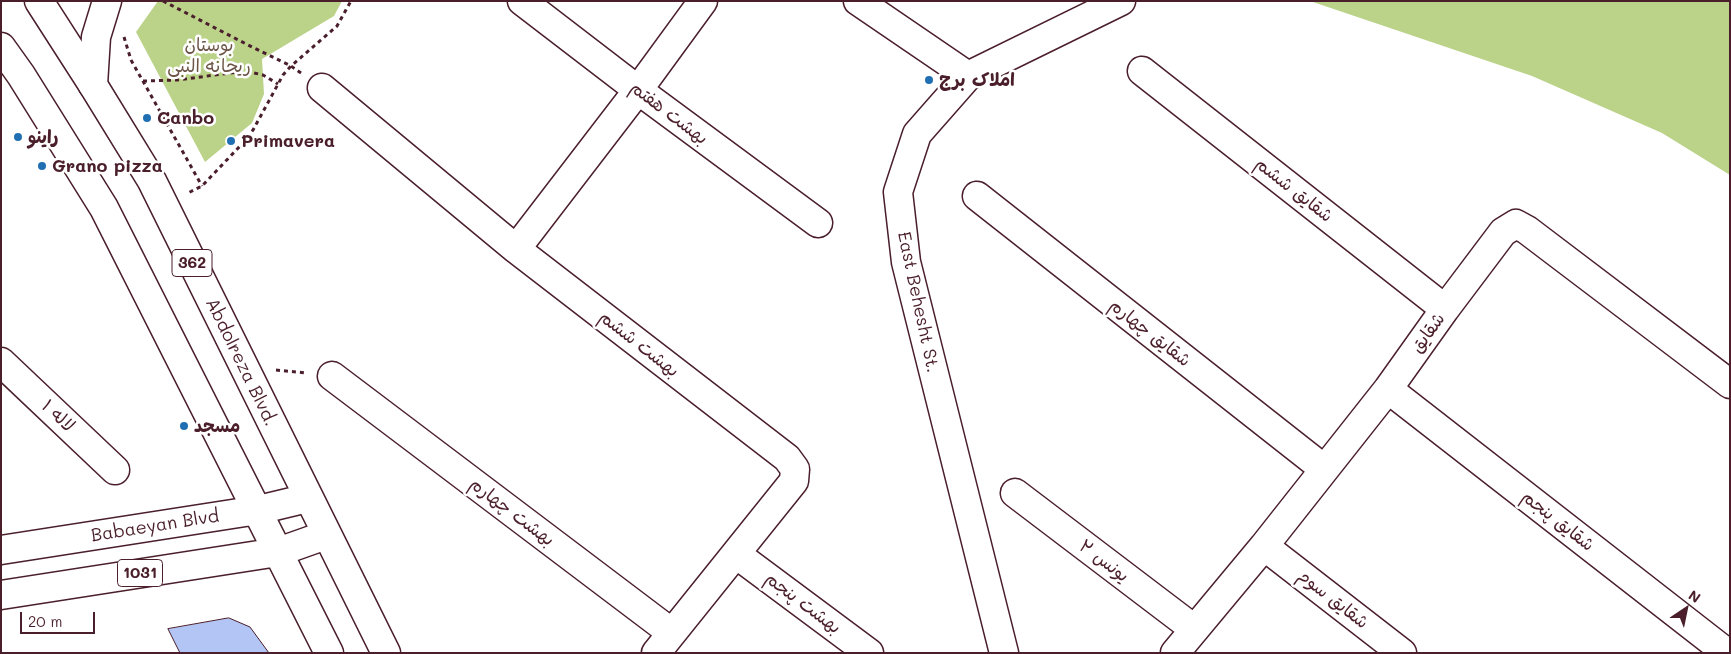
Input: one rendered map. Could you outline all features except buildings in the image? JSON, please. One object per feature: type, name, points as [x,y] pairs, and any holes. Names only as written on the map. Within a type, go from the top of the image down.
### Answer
[{"type":"street","name":"Abdolreza Blvd.","points":[[39,1],[93,84],[152,182],[386,653]]},
{"type":"street","points":[[93,84],[96,37],[107,1]]},
{"type":"street","name":"بهشت هفتم","points":[[522,1],[638,90],[818,223]]},
{"type":"street","points":[[516,249],[704,1]]},
{"type":"street","points":[[858,1],[968,76]]},
{"type":"street","name":"East Behesht St.","points":[[1004,653],[906,262],[898,192],[917,134],[968,76],[1121,1]]},
{"type":"street","points":[[1,48],[21,75],[104,208],[329,653]]},
{"type":"street","name":"شقایق ششم","points":[[1142,71],[1445,309]]},
{"type":"street","name":"بهشت ششم","points":[[322,88],[516,249],[787,458],[795,469],[794,481],[664,643]]},
{"type":"street","name":"شقایق چهارم","points":[[977,196],[1324,469]]},
{"type":"street","name":"شقایق","points":[[1175,653],[1264,546],[1388,388],[1503,232],[1516,224],[1527,230],[1730,384]]},
{"type":"street","name":"لاله ۱","points":[[1,362],[115,470]]},
{"type":"street","name":"بهشت چهارم","points":[[332,376],[664,643]]},
{"type":"street","name":"شقایق پنجم","points":[[1388,388],[1728,653]]},
{"type":"street","name":"یونس ۲","points":[[1015,493],[1194,629]]},
{"type":"street","name":"Babaeyan Blvd","points":[[1,550],[258,510],[308,498]]},
{"type":"street","points":[[204,519],[213,562]]},
{"type":"street","name":"1031","points":[[1,595],[278,552],[326,535]]},
{"type":"street","name":"شقایق سوم","points":[[1264,546],[1402,653]]},
{"type":"street","name":"بهشت پنجم","points":[[736,554],[869,653]]},
{"type":"path","points":[[163,1],[291,66]]},
{"type":"path","points":[[124,31],[124,39],[131,60],[202,186],[253,130],[283,75],[337,26],[351,1]]},
{"type":"path","points":[[143,81],[194,78],[246,71],[263,75],[278,84]]},
{"type":"path","points":[[244,366],[332,376]]},
{"type":"green space","name":"بوستان ریحانه النبی","points":[[158,1],[342,1],[334,16],[262,59],[264,94],[252,123],[205,162],[136,32]]},
{"type":"green space","points":[[1310,1],[1730,1],[1730,175],[1662,133],[1532,76]]},
{"type":"place","name":"املاک برج","points":[[929,80]]},
{"type":"place","name":"Canbo","points":[[147,118]]},
{"type":"place","name":"راینو","points":[[18,137]]},
{"type":"place","name":"Primavera","points":[[231,141]]},
{"type":"place","name":"Grano pizza","points":[[42,166]]},
{"type":"place","name":"مسجد","points":[[184,426]]}]
